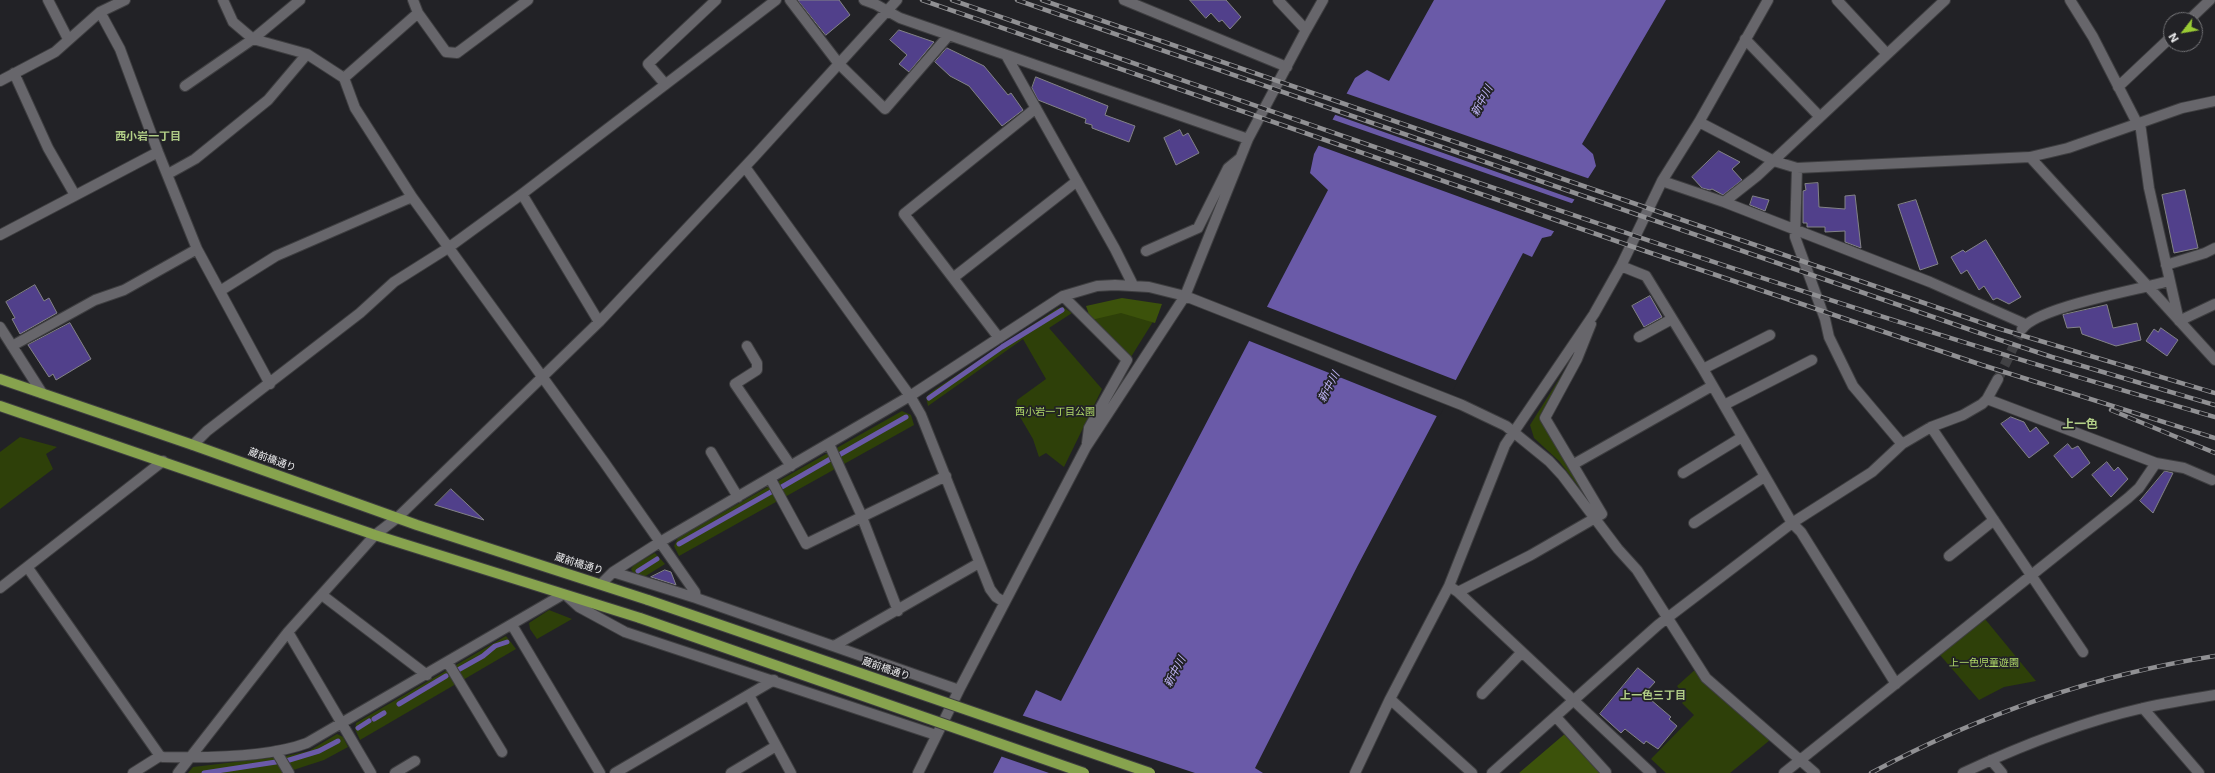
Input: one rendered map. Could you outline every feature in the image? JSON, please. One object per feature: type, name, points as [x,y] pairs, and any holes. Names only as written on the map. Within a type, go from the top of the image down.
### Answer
[{"type":"main road","name":"蔵前橋通り","points":[[0,379],[193,445],[397,518],[601,584],[1150,773]]},
{"type":"main road","points":[[0,406],[375,535],[565,596],[640,618],[1084,773]]},
{"type":"street","points":[[48,0],[68,39]]},
{"type":"street","points":[[0,81],[55,52],[100,12],[125,0]]},
{"type":"street","points":[[223,0],[233,22],[253,39],[307,54],[344,78],[355,108],[412,197],[660,542],[695,592],[696,598]]},
{"type":"street","points":[[185,86],[253,39],[300,0]]},
{"type":"street","points":[[413,0],[418,13],[446,52],[457,53],[528,0]]},
{"type":"street","points":[[665,84],[648,64],[716,0]]},
{"type":"street","points":[[193,445],[207,431],[270,384],[360,313],[394,282],[448,248],[522,194],[776,0]]},
{"type":"street","points":[[790,0],[839,64],[885,109],[949,35]]},
{"type":"street","points":[[864,0],[900,18],[1248,139]]},
{"type":"street","points":[[178,773],[288,632],[375,535],[397,518],[599,322],[745,167],[897,0]]},
{"type":"street","points":[[1124,0],[1287,66]]},
{"type":"street","points":[[1278,0],[1306,30]]},
{"type":"street","points":[[918,773],[1004,602],[1086,447],[1185,296],[1248,139],[1323,0]]},
{"type":"street","points":[[1355,773],[1390,700],[1454,589],[1505,445],[1513,431],[1594,314],[1620,266],[1662,181],[1699,122],[1768,0]]},
{"type":"street","points":[[1837,0],[1887,54]]},
{"type":"street","points":[[1724,202],[1774,161],[1945,0]]},
{"type":"street","points":[[2070,0],[2089,30],[2138,123],[2149,188],[2179,321]]},
{"type":"street","points":[[2197,12],[2210,0]]},
{"type":"street","points":[[100,12],[120,49],[158,152],[197,248],[270,384]]},
{"type":"street","points":[[344,78],[418,13]]},
{"type":"street","points":[[1745,39],[1820,117]]},
{"type":"street","points":[[2118,87],[2163,45]]},
{"type":"street","points":[[168,174],[195,159],[268,100],[307,54]]},
{"type":"street","points":[[1006,55],[1116,249],[1133,285]]},
{"type":"street","points":[[14,73],[48,148],[75,195]]},
{"type":"street","points":[[1699,122],[1774,161],[1797,168],[2030,157],[2068,148],[2182,108],[2215,101]]},
{"type":"street","points":[[999,338],[904,214],[1036,108]]},
{"type":"street","points":[[0,235],[158,152]]},
{"type":"street","points":[[1146,251],[1198,228],[1228,168],[1242,156]]},
{"type":"street","points":[[2030,157],[2147,288],[2215,360]]},
{"type":"street","points":[[745,167],[910,396],[921,415],[990,589],[996,597],[1004,602]]},
{"type":"street","points":[[1797,168],[1795,237],[1825,319],[1828,338],[1853,386],[1902,444]]},
{"type":"street","points":[[953,278],[1077,181]]},
{"type":"street","points":[[1662,181],[1724,202],[1930,282],[2024,326],[2053,310],[2147,288],[2169,281]]},
{"type":"street","points":[[522,194],[599,322]]},
{"type":"street","points":[[220,291],[276,256],[412,197]]},
{"type":"street","points":[[12,346],[96,300],[124,290],[197,248]]},
{"type":"street","points":[[2166,265],[2205,253],[2215,248]]},
{"type":"street","points":[[1620,266],[1646,276],[1703,369],[1764,477],[1792,523],[1801,532],[1896,684]]},
{"type":"street","points":[[601,584],[613,572],[660,542],[910,396],[1062,296],[1097,286],[1133,285],[1169,291],[1185,296],[1497,420],[1513,431],[1549,461],[1618,549],[1637,570],[1706,678],[1815,773]]},
{"type":"street","points":[[1062,296],[1127,360],[1089,428],[1086,447]]},
{"type":"street","points":[[2179,321],[2215,304]]},
{"type":"street","points":[[1454,589],[1531,555],[1602,514],[1574,464],[1545,418],[1577,359],[1586,339],[1594,314]]},
{"type":"street","points":[[1639,337],[1672,319]]},
{"type":"street","points":[[0,327],[42,393]]},
{"type":"street","points":[[1703,369],[1770,335]]},
{"type":"street","points":[[747,346],[758,362],[757,370],[735,384],[791,466]]},
{"type":"street","points":[[1724,405],[1812,360]]},
{"type":"street","points":[[1492,773],[1668,617],[1792,523],[1872,472],[1902,444],[1931,427],[1963,415],[1982,404],[1987,399],[1998,379]]},
{"type":"street","points":[[1574,464],[1712,386]]},
{"type":"street","points":[[1987,399],[2156,463],[2184,468],[2212,480]]},
{"type":"street","points":[[1931,427],[2083,652]]},
{"type":"street","points":[[1683,474],[1742,437]]},
{"type":"street","points":[[829,444],[861,517],[898,611]]},
{"type":"street","points":[[711,452],[738,497]]},
{"type":"street","points":[[0,588],[28,568],[163,462]]},
{"type":"street","points":[[1784,773],[2128,498],[2139,488],[2156,463]]},
{"type":"street","points":[[770,478],[806,544],[946,476]]},
{"type":"street","points":[[1694,523],[1764,477]]},
{"type":"street","points":[[1949,556],[1994,520]]},
{"type":"street","points":[[834,646],[979,564]]},
{"type":"street","points":[[28,568],[160,756]]},
{"type":"street","points":[[613,572],[696,598],[959,690]]},
{"type":"street","points":[[1454,589],[1651,773]]},
{"type":"street","points":[[322,595],[427,675]]},
{"type":"street","points":[[133,773],[160,756],[189,758],[276,751],[292,749],[307,743],[513,628],[565,596],[579,607],[625,632],[774,680],[936,735]]},
{"type":"street","points":[[513,628],[600,773]]},
{"type":"street","points":[[288,632],[343,723],[371,773]]},
{"type":"street","points":[[1482,694],[1522,652]]},
{"type":"street","points":[[448,663],[502,752]]},
{"type":"street","points":[[615,773],[774,680]]},
{"type":"street","points":[[749,695],[791,773]]},
{"type":"street","points":[[1963,773],[1990,760],[2084,725],[2142,708],[2215,695]]},
{"type":"street","points":[[1390,700],[1472,773]]},
{"type":"street","points":[[2142,708],[2199,773]]},
{"type":"street","points":[[1556,717],[1606,772]]},
{"type":"street","points":[[731,773],[776,746]]},
{"type":"street","points":[[276,751],[289,773]]},
{"type":"street","points":[[1990,760],[2002,773]]},
{"type":"street","points":[[395,773],[415,761]]},
{"type":"green space","points":[[1122,298],[1162,304],[1155,323],[1121,313],[1091,320],[1086,306]]},
{"type":"green space","name":"西小岩一丁目公園","points":[[1063,307],[1072,313],[1049,328],[1102,389],[1064,467],[1046,453],[1039,457],[1033,439],[1016,410],[1017,400],[1046,379],[1023,339],[928,406],[926,397],[931,392],[1058,308]]},
{"type":"green space","points":[[1098,309],[1159,312],[1131,357],[1086,313]]},
{"type":"green space","points":[[1573,357],[1540,418],[1595,508],[1559,461],[1534,438],[1530,425]]},
{"type":"green space","points":[[902,411],[911,415],[914,425],[679,556],[674,546],[678,538]]},
{"type":"green space","points":[[20,437],[57,447],[46,454],[53,469],[0,509],[0,452]]},
{"type":"green space","points":[[655,553],[665,564],[644,577],[633,573],[631,569],[634,565]]},
{"type":"green space","points":[[549,610],[572,619],[537,639],[530,629],[529,623]]},
{"type":"green space","name":"上一色児童遊園","points":[[1985,619],[2036,681],[2004,687],[1979,700],[1940,655]]},
{"type":"green space","points":[[506,636],[516,649],[360,740],[355,729],[356,723]]},
{"type":"green space","points":[[1697,668],[1770,740],[1730,773],[1666,773],[1651,759],[1694,715],[1682,703],[1686,698],[1677,686]]},
{"type":"green space","points":[[1567,732],[1604,773],[1519,773]]},
{"type":"green space","points":[[337,734],[343,737],[348,747],[324,760],[284,773],[188,773],[193,767],[286,756],[309,751]]},
{"type":"water","name":"新中川","points":[[1434,0],[1666,0],[1582,144],[1593,154],[1596,166],[1551,236],[1542,238],[1532,257],[1523,253],[1358,565],[1255,768],[1263,773],[993,773],[1036,690],[1061,701],[1328,190],[1310,173],[1314,154],[1355,78],[1367,70],[1389,81]]},
{"type":"pier","points":[[1345,93],[1590,179],[1576,200],[1333,114]]},
{"type":"pier","points":[[1331,119],[1574,204],[1556,232],[1317,145]]},
{"type":"pier","points":[[1265,306],[1458,381],[1439,417],[1247,340]]},
{"type":"pier","points":[[1021,715],[1195,773],[1049,773],[1000,756]]},
{"type":"building","points":[[798,0],[839,0],[850,15],[826,35]]},
{"type":"building","points":[[1190,0],[1226,0],[1241,17],[1230,29],[1222,20],[1219,22],[1211,13],[1206,18]]},
{"type":"building","points":[[899,30],[934,42],[909,72],[899,64],[907,55],[890,40]]},
{"type":"building","points":[[947,48],[984,66],[1008,95],[1011,93],[1023,110],[1002,126],[969,86],[950,76],[935,62]]},
{"type":"building","points":[[1036,77],[1108,106],[1105,115],[1135,126],[1129,142],[1092,128],[1092,125],[1085,123],[1086,119],[1038,100],[1032,88]]},
{"type":"building","points":[[1180,130],[1183,136],[1188,133],[1199,153],[1176,165],[1164,138]]},
{"type":"building","points":[[1719,151],[1740,162],[1732,169],[1742,180],[1723,195],[1712,189],[1702,188],[1692,177]]},
{"type":"building","points":[[1818,183],[1819,207],[1845,209],[1845,196],[1855,195],[1861,248],[1845,242],[1845,231],[1825,232],[1825,227],[1807,227],[1807,223],[1803,223],[1803,191],[1806,190],[1805,184]]},
{"type":"building","points":[[2185,190],[2198,248],[2174,253],[2162,195]]},
{"type":"building","points":[[1753,196],[1769,200],[1765,211],[1750,205]]},
{"type":"building","points":[[1916,200],[1938,264],[1920,270],[1898,205]]},
{"type":"building","points":[[1986,240],[2021,297],[2009,304],[1997,298],[1993,300],[1984,286],[1979,290],[1967,270],[1961,274],[1951,257],[1963,250],[1965,252]]},
{"type":"building","points":[[35,285],[44,301],[49,298],[57,313],[20,334],[12,319],[15,318],[6,302]]},
{"type":"building","points":[[1650,296],[1662,317],[1644,327],[1632,306]]},
{"type":"building","points":[[2107,305],[2113,328],[2137,323],[2141,340],[2116,346],[2082,334],[2080,327],[2067,328],[2063,315]]},
{"type":"building","points":[[70,323],[91,359],[56,380],[53,374],[49,377],[28,345]]},
{"type":"building","points":[[2161,328],[2178,340],[2167,356],[2146,341],[2154,329],[2158,332]]},
{"type":"building","points":[[2011,417],[2024,422],[2030,432],[2036,427],[2049,443],[2029,458],[2001,424]]},
{"type":"building","points":[[2068,444],[2072,449],[2078,446],[2090,463],[2072,478],[2054,456]]},
{"type":"building","points":[[2107,462],[2114,471],[2118,467],[2128,479],[2111,497],[2092,475]]},
{"type":"building","points":[[2165,471],[2173,473],[2153,513],[2140,501]]},
{"type":"building","points":[[451,489],[484,520],[435,505]]},
{"type":"building","points":[[665,570],[671,572],[676,585],[651,577]]},
{"type":"building","points":[[1638,668],[1655,682],[1644,694],[1671,717],[1669,719],[1677,726],[1658,749],[1646,741],[1644,744],[1625,729],[1621,733],[1600,714]]},
{"type":"waterway","points":[[929,398],[1002,347],[1062,310]]},
{"type":"waterway","points":[[839,455],[906,417]]},
{"type":"waterway","points":[[780,488],[832,458]]},
{"type":"waterway","points":[[679,544],[771,492]]},
{"type":"waterway","points":[[638,571],[657,559]]},
{"type":"waterway","points":[[458,670],[483,656],[495,646],[507,642]]},
{"type":"waterway","points":[[399,704],[446,676]]},
{"type":"waterway","points":[[374,719],[384,713]]},
{"type":"waterway","points":[[358,728],[369,721]]},
{"type":"waterway","points":[[286,761],[319,751],[338,741]]},
{"type":"waterway","points":[[204,773],[276,762]]},
{"type":"tunnel","points":[[1998,379],[2022,329]]},
{"type":"railway","points":[[922,0],[1645,251],[1982,365],[2215,438]]},
{"type":"railway","points":[[952,0],[1580,218],[1896,321],[2215,417]]},
{"type":"railway","points":[[1017,0],[1994,338],[2052,357],[2215,405]]},
{"type":"railway","points":[[1042,0],[1997,328],[2215,393]]},
{"type":"railway","points":[[2111,410],[2215,453]]},
{"type":"railway","points":[[1871,773],[1953,733],[2038,700],[2125,674],[2215,656]]},
{"type":"district","name":"西小岩一丁目","points":[[148,137]]},
{"type":"district","name":"上一色","points":[[2080,424]]},
{"type":"district","name":"上一色三丁目","points":[[1653,696]]}]
